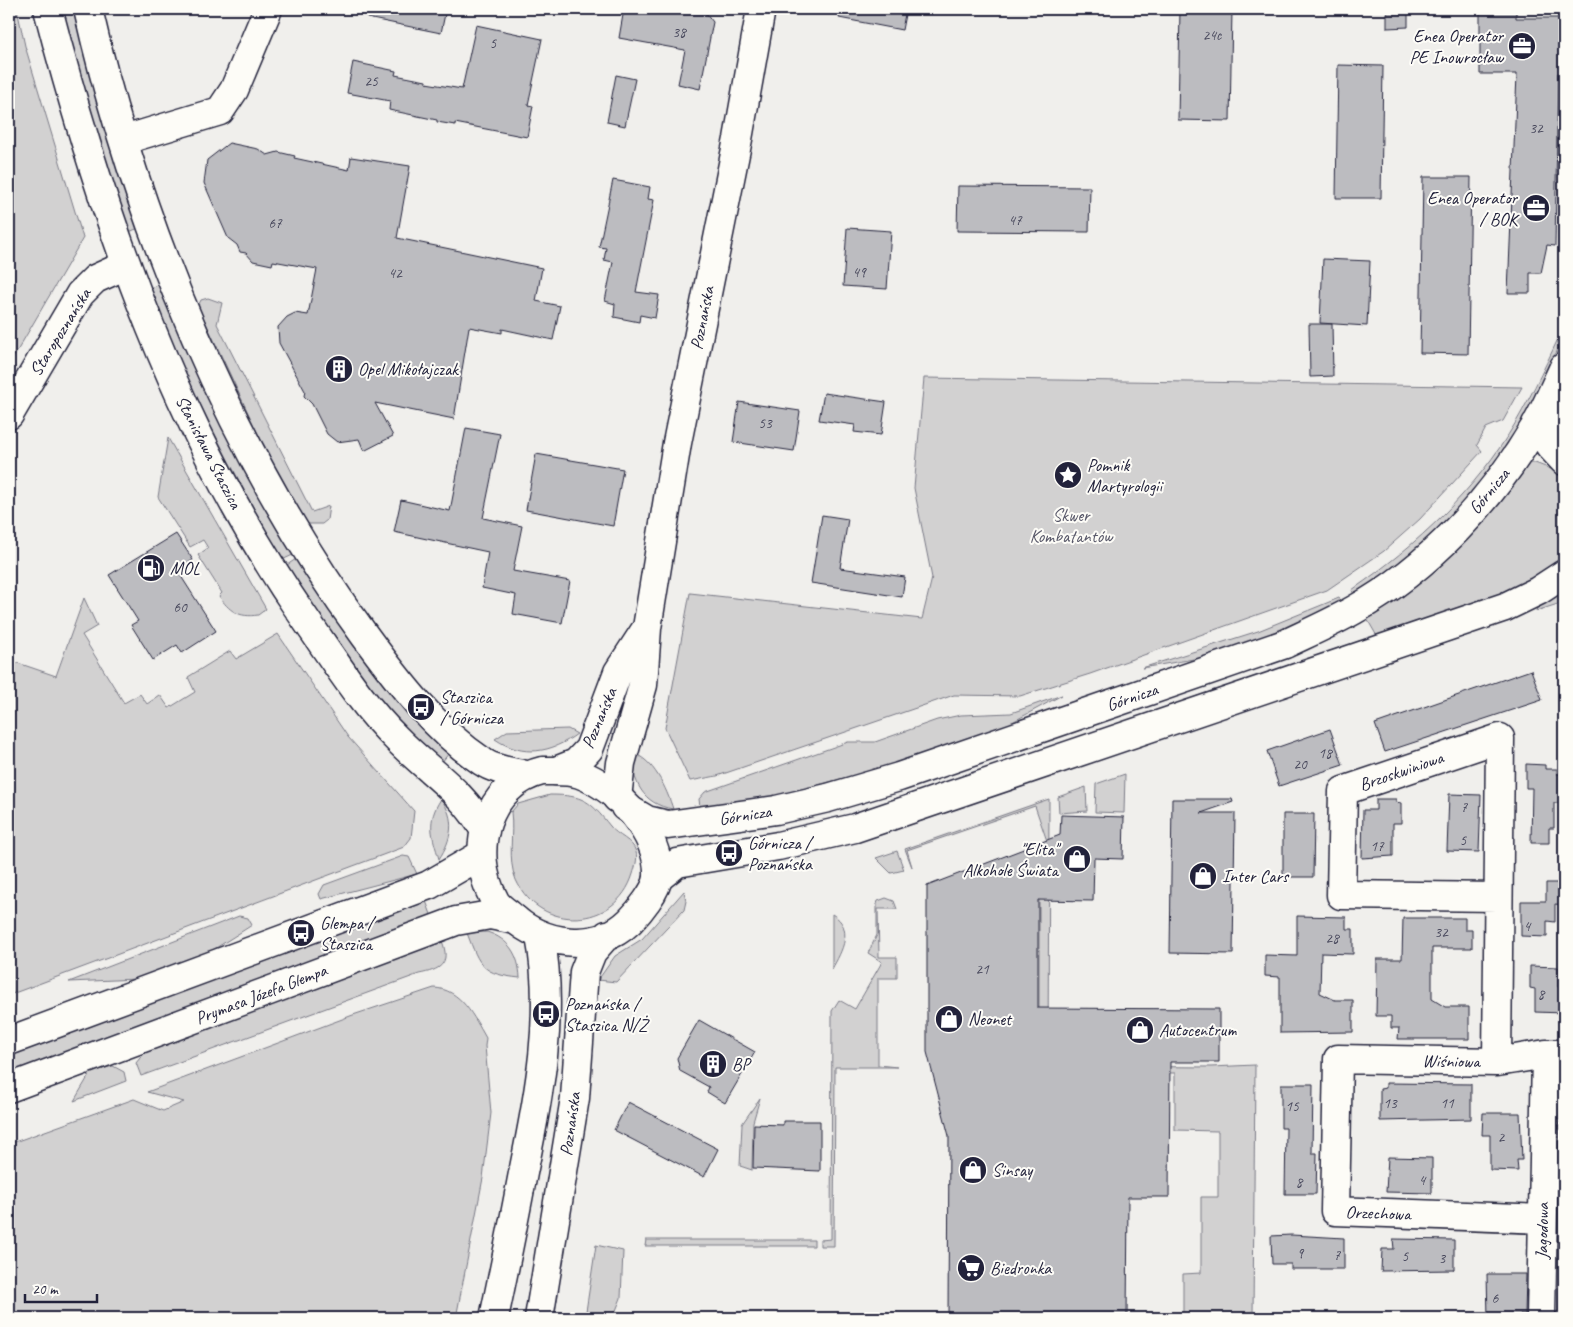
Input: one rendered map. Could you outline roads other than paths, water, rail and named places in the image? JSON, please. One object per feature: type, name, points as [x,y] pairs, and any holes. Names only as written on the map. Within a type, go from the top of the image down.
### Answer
[{"type":"street","name":"Stanisława Staszica","points":[[48,9],[83,138],[126,265],[155,341],[178,393],[223,482],[277,576],[355,691],[396,739],[461,795],[474,812],[483,843]]},
{"type":"street","points":[[88,9],[124,140],[155,232],[201,350],[254,456],[304,547],[368,640],[422,707],[485,763],[526,775],[556,771],[578,773],[599,782],[621,802],[643,828],[654,851],[658,878],[638,913],[626,925],[607,935],[581,942],[561,942],[540,936],[516,920],[495,901],[485,877],[483,843],[492,809],[506,790],[526,775]]},
{"type":"street","points":[[124,140],[220,111],[234,90],[268,9]]},
{"type":"street","name":"Poznańska","points":[[621,802],[621,763],[643,685],[647,628],[679,434],[736,149],[761,9]]},
{"type":"street","name":"Staropoznańska","points":[[9,415],[80,294],[95,279],[126,265]]},
{"type":"street","name":"Górnicza","points":[[621,802],[647,820],[668,825],[776,810],[828,798],[898,778],[1285,644],[1354,610],[1413,569],[1475,510],[1512,462],[1536,424],[1564,367]]},
{"type":"street","points":[[1564,420],[1536,424],[1550,446],[1564,461]]},
{"type":"street","name":"Górnicza","points":[[658,878],[677,863],[778,846],[855,828],[1478,616],[1538,591],[1564,574]]},
{"type":"street","name":"Poznańska","points":[[556,771],[576,763],[589,749],[618,672],[647,628]]},
{"type":"street","name":"Brzoskwiniowa","points":[[1497,1062],[1500,738],[1343,791],[1341,895],[1498,896]]},
{"type":"street","points":[[9,1041],[429,885],[483,843]]},
{"type":"street","name":"Prymasa Józefa Glempa","points":[[9,1088],[462,919],[490,915],[516,920]]},
{"type":"street","name":"Poznańska","points":[[539,1318],[575,1098],[584,972],[592,952],[607,935]]},
{"type":"street","name":"Poznańska","points":[[494,1318],[531,1134],[541,1072],[546,1014],[546,968],[540,936]]},
{"type":"street","name":"Wiśniowa","points":[[1338,1059],[1497,1062],[1555,1054]]},
{"type":"street","name":"Jagodowa","points":[[1541,1318],[1542,1219],[1555,1054]]},
{"type":"street","name":"Orzechowa","points":[[1338,1059],[1336,1211],[1542,1219]]},
{"type":"place","name":"Enea Operator PE Inowrocław","points":[[1522,46]]},
{"type":"place","name":"Enea Operator / BOK","points":[[1536,208]]},
{"type":"place","name":"Opel Mikołajczak","points":[[339,369]]},
{"type":"place","name":"Pomnik Martyrologii","points":[[1068,475]]},
{"type":"place","name":"MOL","points":[[151,568]]},
{"type":"place","name":"Staszica / Górnicza","points":[[421,707]]},
{"type":"place","name":"Górnicza / Poznańska","points":[[729,853]]},
{"type":"place","name":"\"Elita\" Alkohole Świata","points":[[1077,859]]},
{"type":"place","name":"Inter Cars","points":[[1203,876]]},
{"type":"place","name":"Glempa / Staszica","points":[[301,933]]},
{"type":"place","name":"Poznańska / Staszica N/Ż","points":[[546,1014]]},
{"type":"place","name":"Neonet","points":[[949,1019]]},
{"type":"place","name":"Autocentrum","points":[[1140,1030]]},
{"type":"place","name":"BP","points":[[713,1064]]},
{"type":"place","name":"Sinsay","points":[[973,1170]]},
{"type":"place","name":"Biedronka","points":[[971,1268]]},
{"type":"park label","name":"Skwer Kombatantów","points":[[1071,525]]}]
